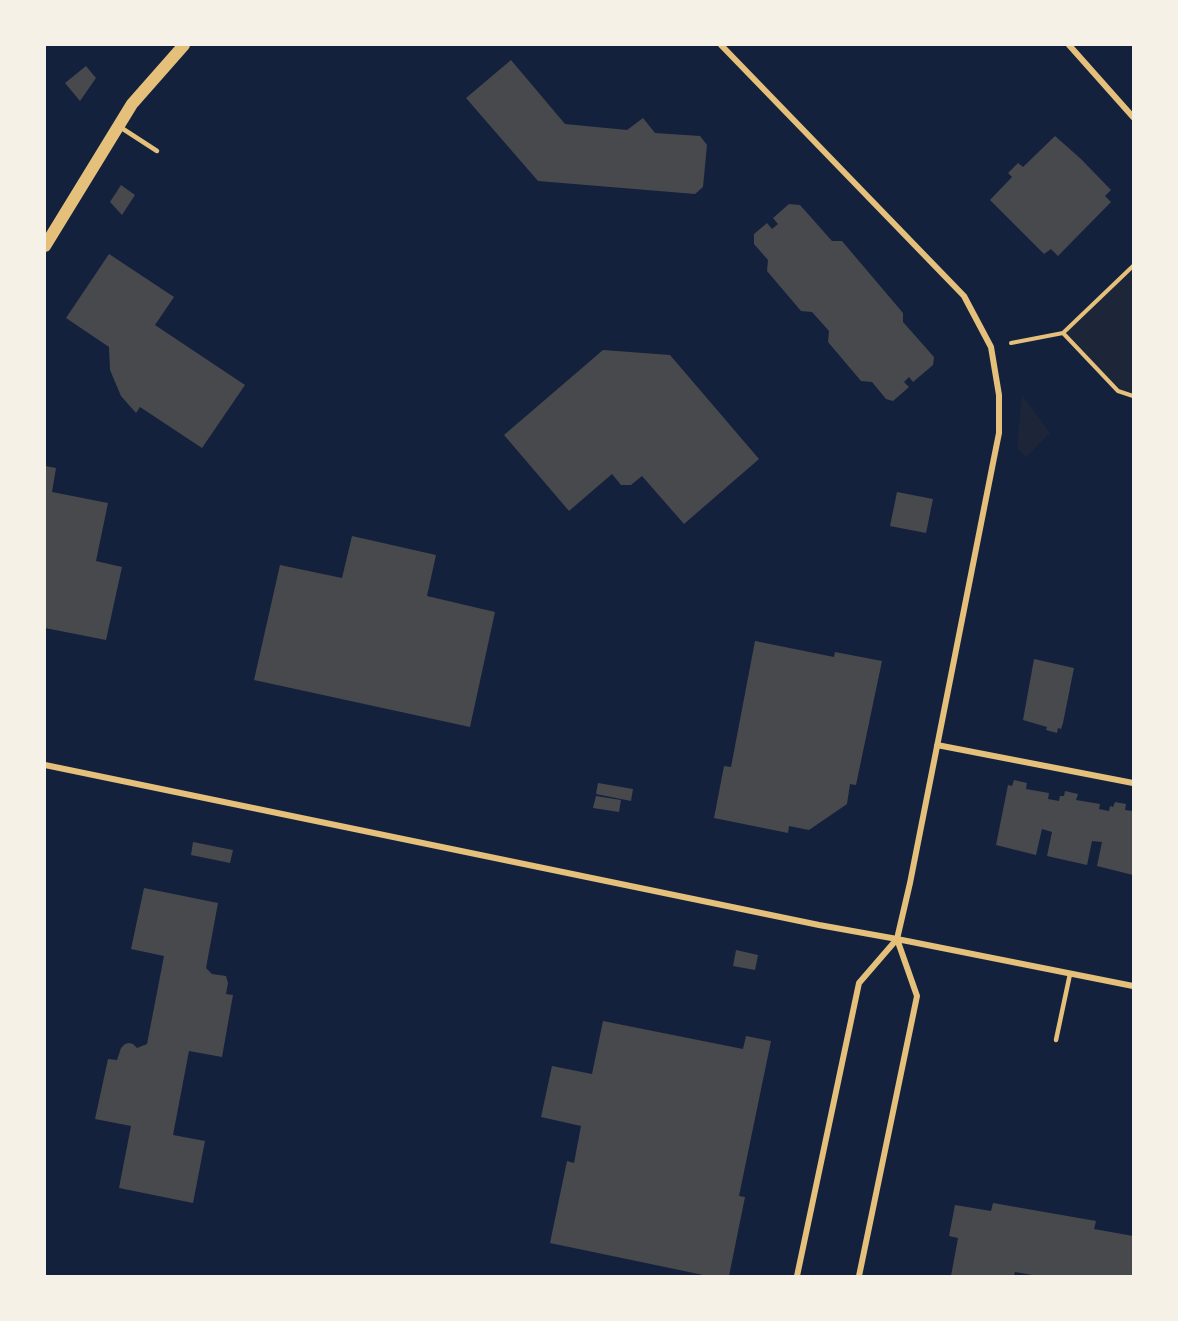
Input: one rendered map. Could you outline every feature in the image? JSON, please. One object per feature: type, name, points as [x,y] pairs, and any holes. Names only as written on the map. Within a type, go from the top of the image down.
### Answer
[{"type":"main road","points":[[45,246],[132,104],[184,45]]},
{"type":"street","points":[[722,45],[964,296],[991,347],[999,395],[999,433],[910,883],[897,939],[859,983],[797,1276]]},
{"type":"street","points":[[1069,45],[1133,117]]},
{"type":"street","points":[[937,745],[1133,783]]},
{"type":"street","points":[[45,765],[798,921],[1133,986]]},
{"type":"street","points":[[859,1276],[916,996],[897,939]]},
{"type":"lane","points":[[118,126],[157,150]]},
{"type":"lane","points":[[1056,1040],[1070,974]]},
{"type":"path","points":[[991,347],[1063,333],[1133,266]]},
{"type":"path","points":[[1063,333],[1118,391],[1133,396]]},
{"type":"shaded area","points":[[1133,266],[1133,401],[1063,333]]},
{"type":"shaded area","points":[[1022,395],[1050,433],[1026,457],[1017,448]]},
{"type":"building","points":[[511,60],[565,124],[627,130],[643,118],[655,133],[700,136],[707,145],[703,187],[695,194],[538,181],[466,98]]},
{"type":"building","points":[[86,66],[96,78],[80,101],[65,83]]},
{"type":"building","points":[[1055,136],[1111,190],[1105,196],[1111,202],[1058,256],[1051,249],[1044,254],[990,200],[1012,177],[1008,173],[1018,163],[1023,167]]},
{"type":"building","points":[[121,185],[135,195],[122,215],[110,202]]},
{"type":"building","points":[[789,204],[800,205],[832,241],[842,241],[903,313],[903,322],[934,357],[933,365],[913,382],[909,377],[904,382],[909,387],[893,401],[886,399],[872,382],[861,381],[828,342],[829,331],[812,312],[801,311],[767,271],[768,260],[754,244],[754,234],[767,223],[772,229],[778,224],[773,218]]},
{"type":"building","points":[[109,254],[174,297],[155,325],[245,385],[202,448],[140,407],[136,413],[121,396],[110,370],[109,347],[66,318]]},
{"type":"building","points":[[603,350],[670,355],[759,459],[684,524],[642,476],[631,485],[621,485],[612,474],[569,511],[504,435]]},
{"type":"building","points":[[45,466],[56,468],[52,492],[108,503],[96,561],[122,567],[106,640],[45,628]]},
{"type":"building","points":[[897,492],[933,499],[926,533],[890,526]]},
{"type":"building","points":[[352,536],[436,555],[427,596],[495,612],[470,727],[254,680],[280,565],[342,578]]},
{"type":"building","points":[[755,641],[834,657],[835,652],[882,661],[856,785],[850,784],[847,804],[809,830],[789,826],[788,833],[714,818],[724,766],[731,767]]},
{"type":"building","points":[[1034,659],[1074,668],[1063,723],[1057,733],[1046,730],[1047,727],[1023,720]]},
{"type":"building","points":[[1014,780],[1027,783],[1026,789],[1049,793],[1048,799],[1059,801],[1065,791],[1078,794],[1076,800],[1100,804],[1099,809],[1109,811],[1110,806],[1113,807],[1115,802],[1126,804],[1125,810],[1133,811],[1133,875],[1097,866],[1102,842],[1092,841],[1087,865],[1047,856],[1052,832],[1042,829],[1036,855],[996,845],[1008,785],[1012,786]]},
{"type":"building","points":[[598,783],[633,789],[631,801],[596,794]]},
{"type":"building","points":[[596,796],[621,800],[619,812],[593,808]]},
{"type":"building","points":[[193,842],[233,850],[230,863],[191,855]]},
{"type":"building","points":[[144,888],[218,903],[206,968],[212,974],[226,976],[228,983],[226,994],[233,995],[222,1057],[189,1051],[173,1135],[205,1141],[193,1203],[119,1188],[131,1126],[95,1119],[108,1059],[117,1060],[125,1044],[133,1044],[137,1048],[147,1044],[164,956],[131,949]]},
{"type":"building","points":[[736,950],[758,955],[755,970],[733,966]]},
{"type":"building","points":[[603,1021],[743,1049],[746,1036],[771,1041],[739,1196],[745,1197],[729,1276],[708,1276],[550,1243],[567,1161],[574,1163],[581,1126],[541,1117],[552,1066],[592,1074]]},
{"type":"building","points":[[993,1203],[1096,1221],[1094,1229],[1133,1236],[1133,1276],[1038,1276],[1015,1272],[1014,1276],[951,1276],[958,1238],[949,1236],[955,1205],[991,1211]]}]
